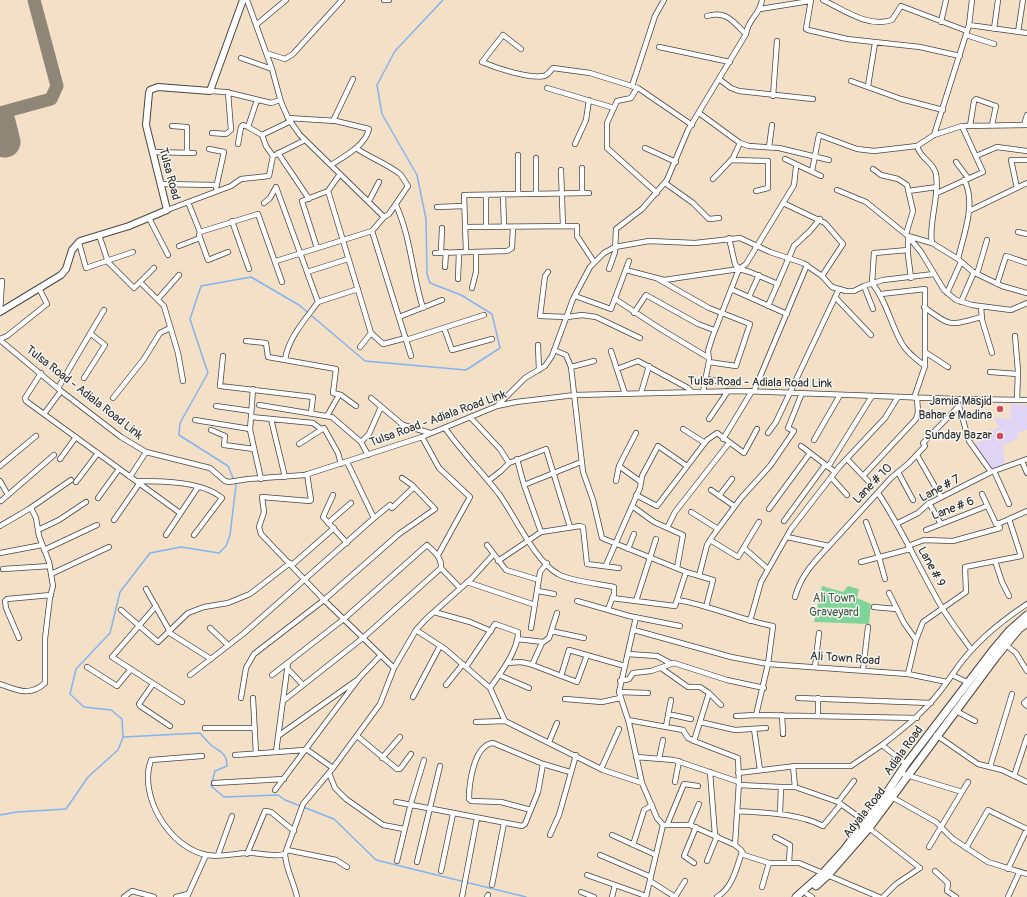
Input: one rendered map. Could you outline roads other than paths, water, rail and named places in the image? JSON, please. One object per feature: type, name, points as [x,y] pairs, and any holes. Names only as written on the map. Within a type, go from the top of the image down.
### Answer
[{"type":"main road","points":[[210,91],[243,0]]},
{"type":"main road","name":"Tulsa Road","points":[[79,243],[167,210],[146,125],[150,90],[158,87],[210,91]]},
{"type":"main road","points":[[0,312],[64,272],[69,256],[79,243]]},
{"type":"main road","name":"Adiala Road","points":[[796,897],[826,874],[844,850],[867,825],[889,795],[906,764],[934,734],[970,683],[1027,615]]},
{"type":"main road","name":"Adyala Road","points":[[889,795],[907,776],[934,734],[956,711],[1003,643],[1027,623]]},
{"type":"main road","points":[[807,896],[826,874]]},
{"type":"street","points":[[247,0],[272,69],[280,100],[290,120],[305,140],[384,217]]},
{"type":"street","points":[[256,25],[286,0]]},
{"type":"street","points":[[266,53],[286,59],[293,54],[342,0]]},
{"type":"street","points":[[384,0],[389,0]]},
{"type":"street","points":[[657,193],[607,148],[607,123],[617,101],[631,98],[655,16],[664,0]]},
{"type":"street","points":[[609,269],[615,247],[616,229],[642,208],[665,183],[692,125],[746,34],[748,23],[758,14],[762,0]]},
{"type":"street","points":[[823,0],[870,22],[880,23],[892,20],[901,6],[994,44]]},
{"type":"street","points":[[941,22],[946,0]]},
{"type":"street","points":[[934,135],[967,33],[972,0]]},
{"type":"street","points":[[994,29],[998,0]]},
{"type":"street","points":[[1018,32],[1023,0]]},
{"type":"street","points":[[760,9],[810,1],[806,29],[808,30],[846,39],[920,47],[960,56]]},
{"type":"street","points":[[707,16],[718,13],[726,16],[746,34]]},
{"type":"street","points":[[969,25],[1027,33]]},
{"type":"street","points":[[521,49],[503,35],[482,62],[515,73],[541,76],[548,74],[553,68],[590,73],[646,92],[692,125]]},
{"type":"street","points":[[772,96],[777,41]]},
{"type":"street","points":[[868,86],[875,43]]},
{"type":"street","points":[[659,47],[730,62]]},
{"type":"street","points":[[242,58],[272,69]]},
{"type":"street","points":[[333,121],[353,79]]},
{"type":"street","points":[[719,79],[727,86],[739,91],[813,100]]},
{"type":"street","points":[[852,81],[900,99],[942,110]]},
{"type":"street","points":[[547,88],[614,108]]},
{"type":"street","name":"Tulsa Road","points":[[210,91],[227,92],[271,103],[280,100]]},
{"type":"street","points":[[212,133],[226,134],[231,130],[227,92]]},
{"type":"street","points":[[970,126],[974,101],[976,99],[996,106],[992,125]]},
{"type":"street","points":[[248,127],[257,100]]},
{"type":"street","points":[[575,144],[586,120],[589,100]]},
{"type":"street","points":[[699,113],[740,143],[749,146],[769,147],[829,160]]},
{"type":"street","points":[[812,171],[819,135],[841,142],[856,149],[874,151],[917,146],[934,135],[962,126],[1026,125],[1027,115]]},
{"type":"street","points":[[262,135],[290,120],[333,121],[369,129],[367,138],[356,148],[331,165]]},
{"type":"street","points":[[167,210],[231,186],[241,179],[269,176],[273,156],[266,146],[262,135],[243,125],[241,127],[238,144]]},
{"type":"street","points":[[769,147],[772,125]]},
{"type":"street","points":[[172,126],[187,127],[187,153]]},
{"type":"street","points":[[937,193],[982,172],[962,126]]},
{"type":"street","points":[[273,156],[305,140]]},
{"type":"street","points":[[713,179],[731,160],[740,143]]},
{"type":"street","points":[[917,146],[919,155],[930,163],[936,172],[937,193],[932,243]]},
{"type":"street","points":[[976,156],[997,147],[1027,151]]},
{"type":"street","points":[[276,261],[372,230],[396,205],[408,186],[400,174],[356,148]]},
{"type":"street","points":[[645,148],[676,162]]},
{"type":"street","points":[[209,149],[224,152],[215,191]]},
{"type":"street","points":[[152,152],[194,153]]},
{"type":"street","points":[[278,153],[309,199]]},
{"type":"street","points":[[518,155],[518,194]]},
{"type":"street","points":[[536,158],[536,193]]},
{"type":"street","points":[[785,159],[821,176]]},
{"type":"street","points":[[731,160],[768,161],[768,188],[756,191]]},
{"type":"street","points":[[1016,188],[1011,160],[1027,160]]},
{"type":"street","points":[[947,293],[959,261],[970,196],[966,179],[956,162]]},
{"type":"street","points":[[703,392],[709,360],[708,351],[720,313],[739,269],[746,264],[794,185],[796,167]]},
{"type":"street","points":[[582,168],[582,193]]},
{"type":"street","points":[[873,168],[886,177],[903,181],[907,185],[913,211],[907,235],[911,278]]},
{"type":"street","points":[[561,170],[563,226]]},
{"type":"street","points":[[317,248],[302,200],[309,199],[328,191],[340,174]]},
{"type":"street","points":[[368,201],[379,182]]},
{"type":"street","points":[[665,183],[688,199],[709,219],[719,218]]},
{"type":"street","points":[[968,211],[1027,183]]},
{"type":"street","points":[[160,184],[217,185]]},
{"type":"street","points":[[264,203],[270,198],[276,186],[317,303]]},
{"type":"street","points":[[908,191],[937,187]]},
{"type":"street","points":[[837,190],[866,202],[907,235],[921,252],[947,293],[961,302],[1011,310],[1027,303]]},
{"type":"street","points":[[328,191],[371,333],[383,344],[406,339],[484,315]]},
{"type":"street","points":[[466,252],[464,195],[589,193]]},
{"type":"street","points":[[503,194],[504,227]]},
{"type":"street","points":[[486,195],[486,227]]},
{"type":"street","points":[[188,202],[200,232],[200,238],[208,260],[228,252]]},
{"type":"street","points":[[783,203],[820,220],[843,244],[822,276]]},
{"type":"street","points":[[396,205],[406,230],[418,291],[423,308]]},
{"type":"street","points":[[437,207],[464,206]]},
{"type":"street","points":[[200,232],[258,214],[276,261],[282,282]]},
{"type":"street","points":[[149,218],[168,255]]},
{"type":"street","points":[[768,306],[794,246],[820,220]]},
{"type":"street","points":[[232,221],[249,269]]},
{"type":"street","points":[[465,227],[577,226],[577,236],[594,262]]},
{"type":"street","points":[[440,252],[510,250],[514,242],[513,227]]},
{"type":"street","points":[[442,228],[440,252],[445,268]]},
{"type":"street","points":[[372,230],[412,356]]},
{"type":"street","points":[[1018,232],[1027,234]]},
{"type":"street","points":[[99,235],[107,260],[134,288],[141,283],[154,268]]},
{"type":"street","points":[[907,235],[932,243],[976,273],[997,284],[1027,294]]},
{"type":"street","points":[[179,246],[200,238]]},
{"type":"street","points":[[497,406],[526,378],[545,366],[554,350],[575,296],[594,262],[604,253],[615,247],[649,241],[695,243],[729,238],[740,238],[748,240],[756,246],[807,265],[822,276],[832,287],[854,291],[872,283],[934,274]]},
{"type":"street","points":[[729,238],[735,264],[739,269]]},
{"type":"street","points":[[961,302],[976,273],[987,240]]},
{"type":"street","points":[[79,243],[86,268],[133,252]]},
{"type":"street","points":[[908,250],[874,253],[872,283],[881,294],[901,343],[911,356],[924,366]]},
{"type":"street","points":[[458,279],[459,252]]},
{"type":"street","points":[[472,288],[476,272],[476,252]]},
{"type":"street","points":[[997,284],[1006,256],[1027,263]]},
{"type":"street","points":[[307,272],[348,260]]},
{"type":"street","points":[[575,296],[609,309],[611,308],[629,261]]},
{"type":"street","points":[[723,439],[753,391],[807,265]]},
{"type":"street","points":[[658,279],[676,279],[739,269],[759,275],[778,284]]},
{"type":"street","points":[[615,299],[634,313],[709,360],[736,366],[750,324],[720,313],[658,279],[626,270]]},
{"type":"street","points":[[548,272],[545,276],[540,316],[567,317],[582,315],[596,317],[640,338]]},
{"type":"street","points":[[158,299],[179,275]]},
{"type":"street","points":[[749,297],[759,275]]},
{"type":"street","points":[[0,312],[2,280]]},
{"type":"street","points":[[141,283],[164,306],[178,353],[183,381]]},
{"type":"street","points":[[864,286],[873,309]]},
{"type":"street","points":[[0,340],[47,304],[39,288]]},
{"type":"street","points":[[285,360],[286,349],[291,340],[317,303],[358,289]]},
{"type":"street","points":[[731,289],[787,314]]},
{"type":"street","points":[[768,433],[776,422],[839,289]]},
{"type":"street","points":[[863,476],[916,419],[918,412],[915,398],[924,366],[924,289],[881,294]]},
{"type":"street","points":[[634,313],[646,295],[698,324],[714,330]]},
{"type":"street","points":[[835,298],[871,335]]},
{"type":"street","points":[[399,317],[442,300]]},
{"type":"street","points":[[981,306],[982,317],[992,353]]},
{"type":"street","points":[[924,307],[942,321],[953,324],[982,317]]},
{"type":"street","points":[[44,414],[60,389],[104,310]]},
{"type":"street","points":[[113,398],[144,359],[160,333],[170,328]]},
{"type":"street","points":[[444,328],[452,350],[492,340]]},
{"type":"street","points":[[360,347],[371,333]]},
{"type":"street","points":[[84,378],[104,345],[91,334]]},
{"type":"street","points":[[1015,336],[1018,374],[1017,400]]},
{"type":"street","name":"Tulsa Road - Adiala Road Link","points":[[0,340],[121,437],[146,452],[210,468],[225,481],[229,482],[307,474],[422,437],[497,406],[516,402],[575,395],[753,391],[915,398],[1027,400]]},
{"type":"street","points":[[246,341],[266,343],[267,356],[336,369],[333,393],[339,395],[356,406]]},
{"type":"street","points":[[538,345],[539,370]]},
{"type":"street","points":[[554,350],[566,355],[571,367],[575,395],[574,409],[581,462],[593,500],[602,538],[649,558],[686,572],[713,580],[706,606]]},
{"type":"street","points":[[611,350],[625,394]]},
{"type":"street","points":[[925,352],[948,367]]},
{"type":"street","points":[[223,356],[220,386],[313,397],[311,413]]},
{"type":"street","points":[[617,369],[635,360],[649,366],[688,388],[692,392]]},
{"type":"street","points":[[571,367],[594,361]]},
{"type":"street","points":[[641,393],[649,366]]},
{"type":"street","points":[[990,372],[1018,374]]},
{"type":"street","points":[[41,374],[24,398],[26,401],[180,513]]},
{"type":"street","points":[[706,380],[734,384]]},
{"type":"street","points":[[253,389],[250,429],[261,479]]},
{"type":"street","points":[[710,419],[728,391]]},
{"type":"street","points":[[699,576],[710,540],[734,506],[770,466],[794,431],[788,428],[802,393]]},
{"type":"street","points":[[327,416],[339,395]]},
{"type":"street","points":[[814,440],[840,395]]},
{"type":"street","points":[[784,521],[827,466],[872,396]]},
{"type":"street","points":[[750,621],[761,582],[787,537],[835,472],[886,418],[898,397]]},
{"type":"street","points":[[371,398],[403,425],[430,434]]},
{"type":"street","points":[[957,399],[969,441],[992,472],[1010,504]]},
{"type":"street","points":[[259,405],[332,417],[361,442],[368,455]]},
{"type":"street","points":[[216,406],[251,411]]},
{"type":"street","name":"Lane # 10","points":[[795,597],[800,581],[810,567],[878,492],[917,455],[925,446],[923,443],[959,406]]},
{"type":"street","points":[[361,442],[369,434],[381,408]]},
{"type":"street","points":[[251,417],[313,423],[321,429],[326,429],[338,453],[341,464]]},
{"type":"street","points":[[470,418],[500,449],[509,462]]},
{"type":"street","points":[[195,420],[250,429]]},
{"type":"street","points":[[271,420],[285,477]]},
{"type":"street","points":[[445,428],[456,444],[499,494],[529,541],[547,564],[559,575],[614,587],[608,609]]},
{"type":"street","points":[[299,444],[321,429]]},
{"type":"street","points":[[684,429],[705,443]]},
{"type":"street","points":[[636,495],[657,506],[705,443],[717,433],[723,439],[744,452],[757,429]]},
{"type":"street","points":[[211,430],[225,436],[224,445],[254,449]]},
{"type":"street","points":[[616,481],[619,466],[636,433]]},
{"type":"street","points":[[0,466],[36,436]]},
{"type":"street","points":[[60,459],[76,437]]},
{"type":"street","points":[[422,437],[439,468],[470,497],[438,556]]},
{"type":"street","points":[[667,528],[675,512],[729,443]]},
{"type":"street","points":[[606,565],[658,446],[687,466]]},
{"type":"street","points":[[801,446],[835,472]]},
{"type":"street","points":[[488,481],[501,471],[509,462],[546,449],[567,513],[570,527]]},
{"type":"street","points":[[130,477],[146,452]]},
{"type":"street","points":[[76,482],[98,453]]},
{"type":"street","points":[[769,509],[810,454]]},
{"type":"street","points":[[1,501],[54,455]]},
{"type":"street","points":[[917,455],[941,498]]},
{"type":"street","name":"Lane # 7","points":[[898,523],[918,513],[929,503],[992,472],[1027,458]]},
{"type":"street","points":[[517,459],[524,485],[541,532]]},
{"type":"street","points":[[847,459],[868,481]]},
{"type":"street","points":[[1022,461],[1027,473]]},
{"type":"street","points":[[347,462],[374,518]]},
{"type":"street","points":[[524,485],[581,462]]},
{"type":"street","points":[[619,466],[641,482]]},
{"type":"street","points":[[98,498],[119,469]]},
{"type":"street","points":[[898,472],[913,500]]},
{"type":"street","points":[[307,474],[311,500],[310,502],[262,497],[264,512],[260,527],[261,534],[306,579],[324,600],[345,618],[394,668]]},
{"type":"street","points":[[831,477],[847,495]]},
{"type":"street","points":[[241,698],[246,668],[254,654],[324,600],[399,534],[436,509],[414,487],[402,478]]},
{"type":"street","points":[[719,496],[732,479]]},
{"type":"street","points":[[0,526],[31,508],[71,480]]},
{"type":"street","points":[[0,481],[8,495]]},
{"type":"street","points":[[137,482],[172,483],[198,487],[222,498],[194,535]]},
{"type":"street","points":[[114,520],[137,482]]},
{"type":"street","points":[[166,534],[198,487]]},
{"type":"street","points":[[190,675],[306,579],[374,518],[390,505],[392,508],[414,487]]},
{"type":"street","points":[[712,490],[734,506]]},
{"type":"street","name":"Lane # 9","points":[[878,492],[898,523],[909,547],[942,607],[971,649]]},
{"type":"street","points":[[982,494],[996,524],[1027,511]]},
{"type":"street","points":[[333,495],[322,516],[347,542]]},
{"type":"street","points":[[38,530],[60,520],[86,502]]},
{"type":"street","points":[[328,523],[350,503]]},
{"type":"street","points":[[929,503],[941,524]]},
{"type":"street","points":[[632,506],[667,528],[683,535],[677,568]]},
{"type":"street","name":"Lane # 6","points":[[926,530],[987,506]]},
{"type":"street","points":[[0,684],[19,691],[31,692],[45,683],[45,639],[53,586],[50,566],[42,545],[36,518],[31,508]]},
{"type":"street","points":[[691,512],[718,529]]},
{"type":"street","points":[[908,674],[916,640],[923,622],[966,591],[965,567],[1021,556],[1010,519]]},
{"type":"street","points":[[710,540],[724,547],[736,557],[744,548],[759,522]]},
{"type":"street","points":[[866,522],[879,557],[885,579]]},
{"type":"street","points":[[861,562],[909,547],[924,540],[953,540],[1000,528],[999,523]]},
{"type":"street","points":[[44,550],[96,525]]},
{"type":"street","points":[[498,561],[541,532],[580,526],[583,527],[587,564],[606,565],[618,568]]},
{"type":"street","points":[[121,610],[158,642],[184,616],[194,610],[228,603],[250,594],[291,564],[334,528]]},
{"type":"street","points":[[628,549],[634,534]]},
{"type":"street","points":[[787,537],[829,546]]},
{"type":"street","points":[[636,601],[656,539]]},
{"type":"street","points":[[0,552],[42,545]]},
{"type":"street","points":[[272,675],[288,665],[345,618],[427,545],[438,556],[441,568],[460,588]]},
{"type":"street","points":[[487,545],[493,555],[509,572],[539,580]]},
{"type":"street","points":[[51,574],[109,547]]},
{"type":"street","points":[[744,548],[768,569]]},
{"type":"street","points":[[297,897],[295,887],[289,876],[286,852],[303,804],[333,768],[380,704],[394,668],[416,630],[467,582],[493,555]]},
{"type":"street","points":[[995,561],[1002,582],[1009,596]]},
{"type":"street","points":[[532,628],[540,572],[547,564]]},
{"type":"street","points":[[3,569],[50,566]]},
{"type":"street","points":[[283,701],[364,637],[441,568]]},
{"type":"street","points":[[612,598],[670,607],[675,606],[686,572]]},
{"type":"street","points":[[467,582],[535,605]]},
{"type":"street","points":[[146,589],[169,631],[211,659]]},
{"type":"street","points":[[538,591],[554,594]]},
{"type":"street","points":[[889,593],[896,609],[916,640]]},
{"type":"street","points":[[19,638],[6,608],[5,601],[7,599],[51,595]]},
{"type":"street","points":[[677,600],[706,606],[756,623],[773,626],[764,688],[756,715]]},
{"type":"street","points":[[577,601],[636,617],[680,626]]},
{"type":"street","points":[[738,772],[793,766],[851,766],[882,745],[917,718],[931,703],[971,649],[998,624],[1027,604]]},
{"type":"street","points":[[156,606],[112,657],[182,702]]},
{"type":"street","points":[[874,607],[896,609]]},
{"type":"street","points":[[434,612],[470,622],[491,632]]},
{"type":"street","points":[[532,665],[544,642],[548,639],[557,613]]},
{"type":"street","points":[[636,617],[634,630],[620,681],[619,692],[628,720],[642,783],[652,806],[665,825]]},
{"type":"street","points":[[446,685],[464,666],[491,632],[495,624],[518,632],[517,639],[507,663],[490,688]]},
{"type":"street","points":[[863,670],[868,627]]},
{"type":"street","points":[[210,628],[228,645]]},
{"type":"street","points":[[416,630],[440,646],[490,688],[505,721]]},
{"type":"street","name":"Ali Town Road","points":[[634,630],[731,657],[768,664],[908,674],[947,682]]},
{"type":"street","points":[[551,631],[584,638]]},
{"type":"street","points":[[815,667],[820,633]]},
{"type":"street","points":[[517,639],[544,642]]},
{"type":"street","points":[[1003,643],[1016,653],[1026,667]]},
{"type":"street","points":[[413,697],[440,646]]},
{"type":"street","points":[[560,676],[569,650],[625,666]]},
{"type":"street","points":[[628,654],[657,656],[670,663],[727,680],[764,688]]},
{"type":"street","points":[[275,790],[360,677],[381,655]]},
{"type":"street","points":[[507,663],[521,662],[572,681],[579,681],[586,655]]},
{"type":"street","points":[[620,681],[629,680],[633,673],[661,668],[670,663]]},
{"type":"street","points":[[288,665],[303,685]]},
{"type":"street","points":[[276,752],[288,665]]},
{"type":"street","points":[[87,667],[117,686],[131,669]]},
{"type":"street","points":[[661,668],[688,687],[700,687],[709,693],[721,705]]},
{"type":"street","points":[[499,675],[529,688]]},
{"type":"street","points":[[952,675],[970,683]]},
{"type":"street","points":[[278,736],[360,677]]},
{"type":"street","points":[[153,684],[139,704],[170,726]]},
{"type":"street","points":[[619,692],[648,693]]},
{"type":"street","points":[[694,741],[709,693]]},
{"type":"street","points":[[990,767],[1012,694]]},
{"type":"street","points":[[253,698],[256,754]]},
{"type":"street","points":[[566,699],[602,702],[620,698]]},
{"type":"street","points":[[798,698],[931,703]]},
{"type":"street","points":[[818,698],[818,716]]},
{"type":"street","points":[[666,726],[671,700]]},
{"type":"street","points":[[1027,700],[1024,703],[1027,706]]},
{"type":"street","points":[[956,711],[975,721]]},
{"type":"street","points":[[668,714],[691,719]]},
{"type":"street","points":[[736,716],[782,715],[917,718]]},
{"type":"street","points":[[782,715],[783,734]]},
{"type":"street","points":[[628,720],[682,730],[688,738],[738,758],[739,784],[735,845]]},
{"type":"street","points":[[476,722],[505,721],[576,755],[601,769],[642,783]]},
{"type":"street","points":[[700,722],[735,730],[766,728]]},
{"type":"street","points":[[549,742],[557,723]]},
{"type":"street","points":[[205,728],[254,728]]},
{"type":"street","points":[[601,769],[619,729]]},
{"type":"street","points":[[754,729],[760,770]]},
{"type":"street","points":[[934,734],[978,764],[990,767],[1027,782]]},
{"type":"street","points":[[357,736],[394,768],[400,769],[411,754]]},
{"type":"street","points":[[382,758],[400,737]]},
{"type":"street","points":[[1014,776],[1027,737]]},
{"type":"street","points":[[659,759],[663,740]]},
{"type":"street","points":[[531,810],[501,802],[471,801],[469,799],[469,787],[479,752],[488,744],[493,743],[543,764],[570,772]]},
{"type":"street","points":[[882,745],[906,764]]},
{"type":"street","points":[[235,756],[306,749],[333,768]]},
{"type":"street","points":[[550,835],[559,815],[576,755]]},
{"type":"street","points":[[202,756],[156,758],[152,760],[147,771],[155,812],[167,830],[185,844],[206,855],[247,854],[281,856],[286,852],[336,860],[347,867]]},
{"type":"street","points":[[636,757],[679,761],[739,784],[795,787],[807,790],[839,803],[920,868],[896,884],[882,897]]},
{"type":"street","points":[[397,861],[410,805],[424,760]]},
{"type":"street","points":[[675,782],[679,761]]},
{"type":"street","points":[[396,802],[453,814],[524,826],[538,792],[543,764]]},
{"type":"street","points":[[417,862],[440,766]]},
{"type":"street","points":[[793,766],[795,787]]},
{"type":"street","points":[[707,861],[716,835],[710,772]]},
{"type":"street","points":[[329,773],[335,788],[346,799],[383,824],[404,829]]},
{"type":"street","points":[[900,773],[962,792]]},
{"type":"street","points":[[214,783],[284,779]]},
{"type":"street","points":[[737,811],[780,814],[816,822],[823,826],[854,781]]},
{"type":"street","points":[[929,847],[968,782]]},
{"type":"street","points":[[587,875],[646,896],[665,825],[684,784],[698,786]]},
{"type":"street","points":[[780,814],[781,787]]},
{"type":"street","points":[[889,795],[941,826],[954,839],[988,862],[1008,870],[1027,874]]},
{"type":"street","points":[[690,825],[699,804]]},
{"type":"street","points":[[633,846],[644,810],[652,806]]},
{"type":"street","points":[[966,848],[988,810],[1027,829],[1008,870]]},
{"type":"street","points":[[247,854],[265,811],[271,812],[294,831]]},
{"type":"street","points":[[441,871],[453,814]]},
{"type":"street","points":[[218,855],[232,816]]},
{"type":"street","points":[[462,897],[478,818]]},
{"type":"street","points":[[492,885],[504,823]]},
{"type":"street","points":[[665,825],[690,825],[696,827],[735,845],[744,855],[769,864],[799,863],[879,897]]},
{"type":"street","points":[[694,864],[684,856],[696,827]]},
{"type":"street","points":[[612,835],[633,846],[656,854]]},
{"type":"street","points":[[775,837],[790,846],[789,863]]},
{"type":"street","points":[[717,897],[727,891],[742,852]]},
{"type":"street","points":[[176,897],[188,896],[206,855]]},
{"type":"street","points":[[600,855],[650,879],[675,897],[685,881]]},
{"type":"street","points":[[762,887],[769,864]]},
{"type":"street","points":[[935,871],[948,883],[947,891],[956,897]]},
{"type":"street","points":[[1008,897],[1019,873]]},
{"type":"street","points":[[612,897],[615,885]]},
{"type":"street","points":[[124,897],[132,891],[154,897]]},
{"type":"street","points":[[581,892],[594,897]]},
{"type":"waterway","points":[[0,815],[17,812],[66,809],[88,777],[118,750],[123,737],[122,719],[111,710],[84,707],[70,694],[76,669],[110,633],[120,592],[150,553],[181,547],[219,553],[226,546],[230,535],[236,485],[228,466],[179,435],[180,423],[208,373],[190,319],[201,286],[251,277],[299,305],[365,361],[466,370],[500,348],[492,314],[461,295],[430,283],[427,274],[426,219],[417,175],[382,114],[377,85],[395,51],[443,0]]},
{"type":"waterway","points":[[124,737],[200,733],[226,758],[227,766],[215,771],[211,786],[224,797],[278,795],[285,800],[334,819],[376,860],[526,897]]},
{"type":"place","name":"Jamia Masjid Bahar e Madina","points":[[1000,409]]},
{"type":"place","name":"Sunday Bazar","points":[[1000,436]]},
{"type":"park label","name":"Ali Town Graveyard","points":[[834,606]]}]
